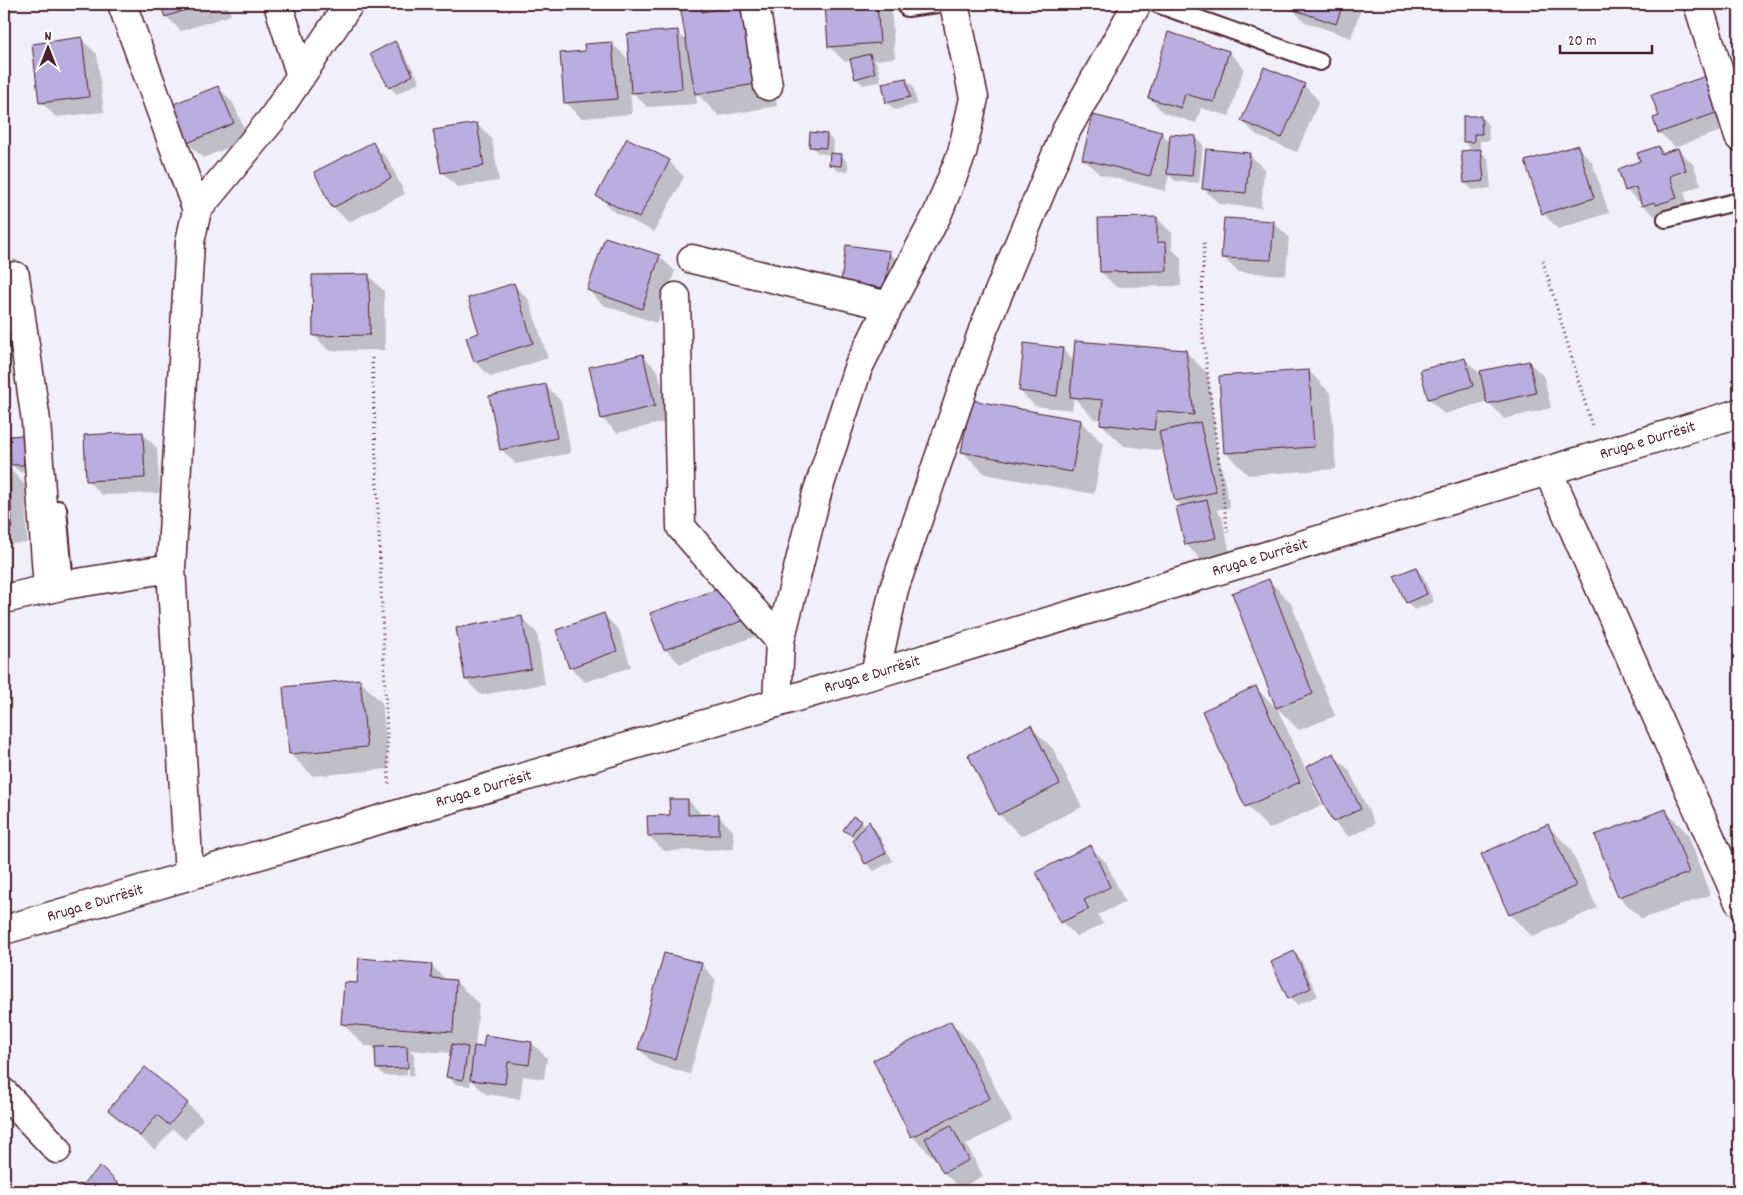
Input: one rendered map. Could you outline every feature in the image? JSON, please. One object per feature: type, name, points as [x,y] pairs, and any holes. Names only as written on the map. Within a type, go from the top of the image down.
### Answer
[{"type":"street","points":[[122,4],[196,210]]},
{"type":"street","points":[[278,4],[301,76]]},
{"type":"street","points":[[189,876],[171,568],[190,242],[196,210],[272,119],[349,4]]},
{"type":"street","points":[[755,4],[768,86]]},
{"type":"street","points":[[777,703],[780,641],[820,484],[858,368],[937,215],[962,153],[974,98],[954,4]]},
{"type":"street","points":[[875,674],[894,589],[983,330],[1066,131],[1137,4]]},
{"type":"street","points":[[1698,4],[1739,137]]},
{"type":"street","points":[[692,259],[889,306]]},
{"type":"street","points":[[15,276],[57,587]]},
{"type":"street","points":[[676,297],[682,527],[780,641]]},
{"type":"street","name":"Rruga e Durrësit","points":[[4,930],[875,674],[1739,413]]},
{"type":"street","points":[[1548,471],[1739,902]]},
{"type":"street","points":[[4,599],[57,587],[171,568]]},
{"type":"street","points":[[4,1093],[57,1149]]},
{"type":"lane","points":[[907,8],[937,4]]},
{"type":"lane","points":[[1157,4],[1320,62]]},
{"type":"lane","points":[[1666,219],[1739,201]]},
{"type":"lane","points":[[57,587],[58,509]]},
{"type":"path","points":[[1204,243],[1201,320],[1232,566]]},
{"type":"path","points":[[1543,261],[1601,455]]},
{"type":"path","points":[[372,358],[390,817]]},
{"type":"building","points":[[160,4],[204,4],[165,17]]},
{"type":"building","points":[[700,4],[702,12],[742,5],[756,84],[695,94],[680,5]]},
{"type":"building","points":[[825,4],[877,4],[880,43],[828,47]]},
{"type":"building","points":[[1290,4],[1343,4],[1336,24],[1289,8]]},
{"type":"building","points":[[678,30],[682,89],[631,93],[627,34]]},
{"type":"building","points":[[1168,32],[1229,51],[1214,102],[1185,94],[1181,108],[1148,98]]},
{"type":"building","points":[[82,37],[89,97],[39,103],[32,44]]},
{"type":"building","points":[[395,41],[413,75],[389,88],[370,54]]},
{"type":"building","points":[[612,42],[617,99],[564,103],[560,53],[585,51],[584,44]]},
{"type":"building","points":[[870,54],[875,73],[855,79],[850,59]]},
{"type":"building","points":[[1264,67],[1305,84],[1282,138],[1241,121]]},
{"type":"building","points":[[1709,75],[1722,111],[1658,133],[1653,118],[1659,116],[1651,95]]},
{"type":"building","points":[[906,78],[910,97],[886,103],[882,83]]},
{"type":"building","points":[[218,86],[234,123],[187,143],[171,105]]},
{"type":"building","points":[[1093,115],[1162,132],[1150,176],[1082,159]]},
{"type":"building","points":[[1463,116],[1481,116],[1482,134],[1474,134],[1474,142],[1463,142]]},
{"type":"building","points":[[477,123],[484,166],[441,173],[433,130]]},
{"type":"building","points":[[810,132],[827,134],[826,148],[809,147]]},
{"type":"building","points":[[1170,134],[1196,136],[1192,176],[1167,174]]},
{"type":"building","points":[[627,138],[670,160],[639,218],[596,196]]},
{"type":"building","points":[[373,142],[391,178],[332,208],[314,172]]},
{"type":"building","points":[[1578,145],[1594,198],[1542,214],[1525,161]]},
{"type":"building","points":[[1659,146],[1661,154],[1678,148],[1686,170],[1670,176],[1677,198],[1656,205],[1654,202],[1642,206],[1636,187],[1625,191],[1618,169],[1640,161],[1637,153]]},
{"type":"building","points":[[1206,149],[1250,153],[1246,193],[1202,189]]},
{"type":"building","points":[[1481,149],[1484,181],[1464,183],[1461,151]]},
{"type":"building","points":[[830,153],[842,154],[841,166],[829,165]]},
{"type":"building","points":[[1157,217],[1157,242],[1166,242],[1167,271],[1100,272],[1098,218]]},
{"type":"building","points":[[1224,218],[1274,221],[1271,260],[1221,258]]},
{"type":"building","points":[[605,237],[660,255],[642,309],[587,290]]},
{"type":"building","points":[[846,245],[890,251],[885,288],[841,282]]},
{"type":"building","points":[[369,274],[370,335],[313,336],[312,275]]},
{"type":"building","points":[[514,283],[533,343],[474,362],[466,337],[479,333],[468,298]]},
{"type":"building","points":[[1075,341],[1186,350],[1194,415],[1157,411],[1154,430],[1100,424],[1103,400],[1070,397]]},
{"type":"building","points":[[1024,343],[1063,348],[1057,396],[1019,391]]},
{"type":"building","points":[[643,354],[655,406],[601,419],[589,367]]},
{"type":"building","points":[[1465,358],[1473,386],[1428,399],[1420,370]]},
{"type":"building","points":[[1529,361],[1536,393],[1487,404],[1480,371]]},
{"type":"building","points":[[1309,370],[1314,447],[1224,453],[1219,376]]},
{"type":"building","points":[[546,384],[557,438],[500,450],[489,396]]},
{"type":"building","points":[[971,400],[1081,420],[1072,472],[961,452]]},
{"type":"building","points":[[1200,422],[1216,492],[1175,501],[1159,432]]},
{"type":"building","points":[[143,432],[145,478],[86,481],[84,435]]},
{"type":"building","points":[[23,435],[24,465],[11,465],[10,436]]},
{"type":"building","points":[[4,468],[10,468],[12,528],[4,528]]},
{"type":"building","points":[[1207,500],[1216,538],[1185,545],[1176,507]]},
{"type":"building","points":[[1416,567],[1427,594],[1406,603],[1394,576]]},
{"type":"building","points":[[1269,579],[1313,694],[1276,708],[1232,593]]},
{"type":"building","points":[[721,588],[750,618],[664,650],[650,613]]},
{"type":"building","points":[[604,613],[617,651],[569,668],[556,630]]},
{"type":"building","points":[[522,616],[531,669],[465,680],[456,628]]},
{"type":"building","points":[[360,679],[367,747],[289,754],[283,687]]},
{"type":"building","points":[[1256,686],[1300,782],[1245,807],[1202,711]]},
{"type":"building","points":[[1031,725],[1060,784],[998,815],[968,755]]},
{"type":"building","points":[[1334,753],[1361,809],[1333,822],[1306,767]]},
{"type":"building","points":[[669,799],[688,799],[688,815],[719,814],[719,835],[648,836],[647,816],[670,815]]},
{"type":"building","points":[[1666,809],[1689,873],[1618,897],[1595,835]]},
{"type":"building","points":[[853,816],[861,821],[851,835],[843,830]]},
{"type":"building","points":[[869,821],[886,853],[865,864],[853,840]]},
{"type":"building","points":[[1548,824],[1576,886],[1509,915],[1481,854]]},
{"type":"building","points":[[1091,845],[1110,887],[1084,900],[1089,909],[1060,923],[1036,872]]},
{"type":"building","points":[[1294,951],[1311,988],[1288,999],[1271,962]]},
{"type":"building","points":[[664,953],[702,963],[675,1059],[638,1049]]},
{"type":"building","points":[[359,958],[432,964],[431,978],[456,980],[453,1032],[341,1024],[344,982],[357,983]]},
{"type":"building","points":[[951,1021],[990,1098],[911,1137],[873,1060]]},
{"type":"building","points":[[485,1035],[532,1042],[529,1065],[508,1062],[505,1084],[470,1080],[474,1046],[483,1047]]},
{"type":"building","points":[[452,1044],[468,1047],[463,1080],[446,1077]]},
{"type":"building","points":[[407,1046],[408,1068],[376,1069],[375,1047]]},
{"type":"building","points":[[145,1067],[188,1103],[169,1125],[157,1115],[140,1136],[108,1110]]},
{"type":"building","points":[[951,1125],[969,1160],[943,1173],[925,1138]]},
{"type":"building","points":[[101,1166],[125,1191],[75,1191]]}]
